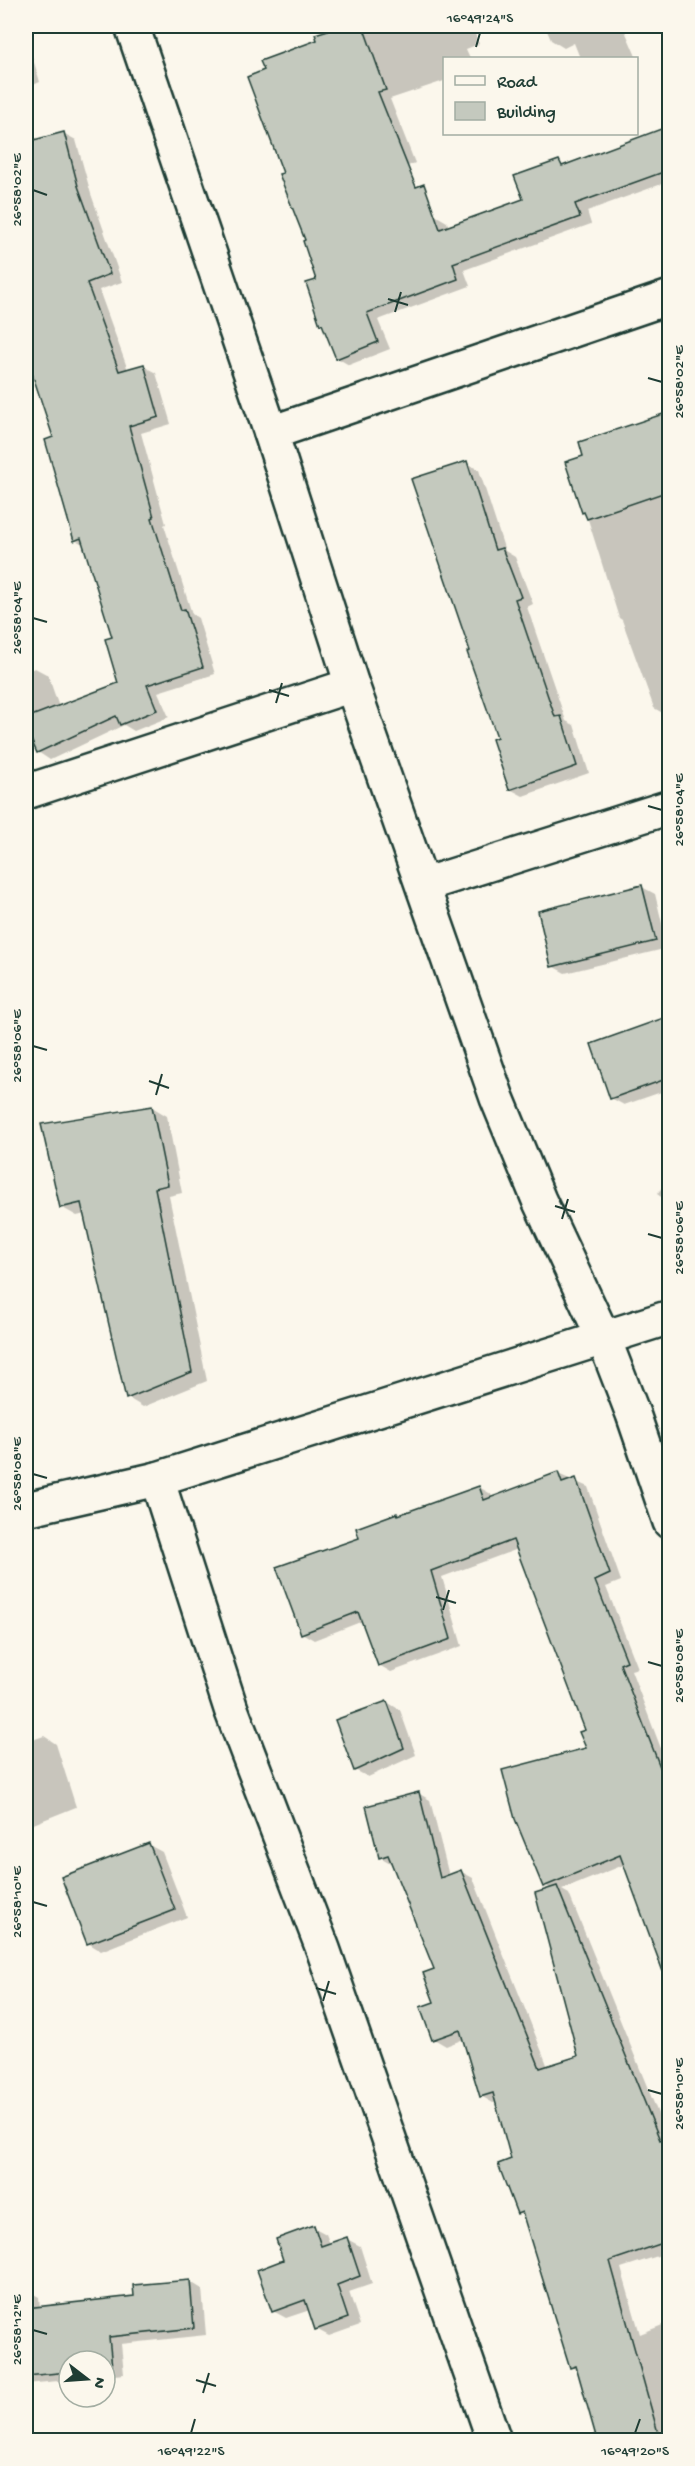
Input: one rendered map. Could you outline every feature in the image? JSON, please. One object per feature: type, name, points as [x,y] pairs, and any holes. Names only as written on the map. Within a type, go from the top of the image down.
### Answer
[{"type":"street","points":[[132,26],[271,433],[352,685],[497,1098],[539,1200],[604,1339],[633,1414],[669,1522]]},
{"type":"street","points":[[271,433],[669,297]]},
{"type":"street","points":[[26,792],[352,685]]},
{"type":"street","points":[[423,885],[669,807]]},
{"type":"street","points":[[26,1509],[157,1479],[669,1317]]},
{"type":"street","points":[[157,1479],[231,1708],[327,1960],[494,2440]]},
{"type":"building","points":[[341,26],[363,26],[386,90],[378,92],[416,187],[424,184],[440,229],[523,199],[514,176],[559,160],[562,166],[669,126],[669,170],[575,204],[580,217],[453,263],[458,279],[367,313],[378,342],[336,359],[322,324],[320,325],[306,283],[316,280],[303,241],[305,240],[279,174],[283,173],[247,77],[264,70],[260,61],[317,40],[315,34]]},
{"type":"building","points":[[64,132],[78,186],[110,274],[87,283],[119,371],[144,364],[159,417],[129,426],[154,517],[152,518],[181,610],[185,609],[203,667],[147,685],[157,710],[120,725],[116,716],[37,753],[26,728],[26,718],[118,683],[105,639],[112,637],[81,538],[74,541],[45,440],[53,437],[26,355],[26,142]]},
{"type":"building","points":[[669,412],[669,491],[587,519],[584,512],[582,513],[565,462],[583,456],[579,442]]},
{"type":"building","points":[[467,461],[495,550],[502,548],[521,597],[515,599],[555,717],[561,716],[577,766],[509,790],[492,739],[497,737],[467,652],[470,651],[411,479]]},
{"type":"building","points":[[642,885],[656,941],[551,967],[538,911]]},
{"type":"building","points":[[669,1016],[669,1078],[610,1099],[591,1044]]},
{"type":"building","points":[[152,1106],[168,1185],[155,1188],[192,1372],[126,1399],[81,1203],[60,1208],[41,1124]]},
{"type":"building","points":[[558,1472],[562,1483],[576,1478],[610,1574],[595,1581],[627,1661],[620,1664],[669,1790],[669,1976],[665,1977],[620,1855],[543,1887],[515,1819],[502,1770],[586,1748],[579,1732],[585,1730],[513,1540],[431,1571],[451,1639],[378,1666],[358,1612],[301,1634],[276,1567],[359,1538],[356,1528],[397,1513],[398,1515],[479,1486],[484,1500]]},
{"type":"building","points":[[387,1701],[404,1748],[354,1771],[335,1720]]},
{"type":"building","points":[[419,1792],[440,1878],[461,1870],[540,2068],[578,2056],[535,1893],[557,1886],[660,2140],[669,2136],[669,2241],[610,2261],[660,2440],[597,2440],[576,2366],[570,2368],[522,2212],[517,2214],[498,2164],[511,2159],[493,2093],[480,2097],[460,2030],[432,2040],[420,2007],[434,2002],[423,1973],[434,1969],[388,1855],[379,1858],[366,1806]]},
{"type":"building","points":[[149,1843],[175,1910],[87,1944],[61,1877]]},
{"type":"building","points":[[314,2225],[321,2246],[347,2237],[360,2276],[337,2285],[348,2318],[315,2330],[305,2300],[272,2312],[257,2270],[283,2260],[276,2239]]},
{"type":"building","points":[[190,2280],[194,2328],[109,2337],[110,2349],[57,2349],[57,2373],[26,2376],[26,2308],[134,2296],[133,2285]]}]
